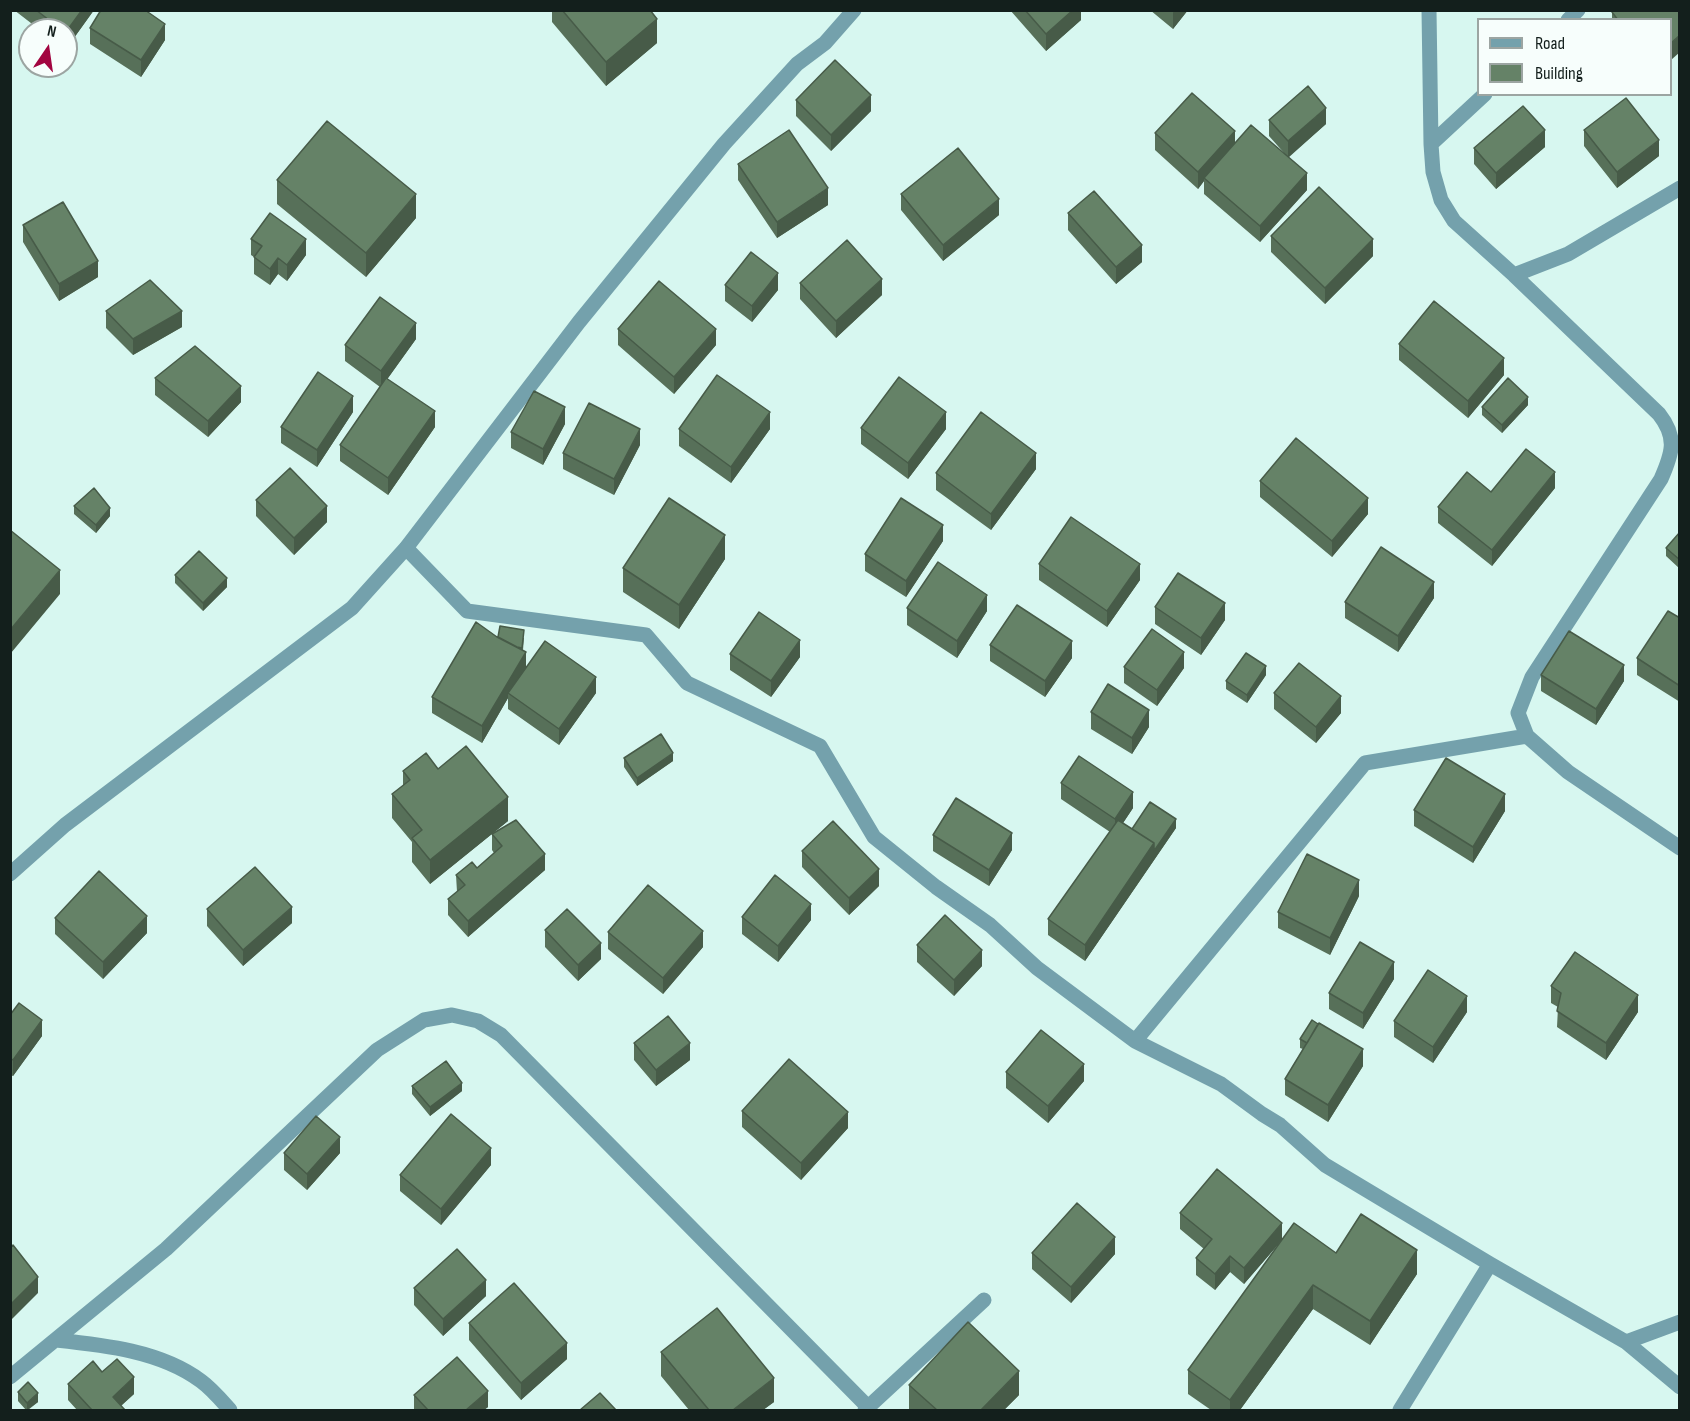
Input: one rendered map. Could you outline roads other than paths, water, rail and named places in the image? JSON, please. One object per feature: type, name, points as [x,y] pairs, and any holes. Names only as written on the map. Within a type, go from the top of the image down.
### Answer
[{"type":"street","points":[[10,874],[65,825],[352,608],[406,548],[579,322],[724,144],[797,64],[825,43],[854,10]]},
{"type":"street","points":[[1429,10],[1431,144],[1433,172],[1441,200],[1454,221],[1514,274],[1659,414],[1666,423],[1672,440],[1668,463],[1661,479],[1532,677],[1518,713],[1527,736],[1568,772],[1680,848]]},
{"type":"street","points":[[1431,144],[1483,96]]},
{"type":"street","points":[[1514,274],[1568,254],[1680,188]]},
{"type":"street","points":[[406,548],[467,611],[646,635],[687,683],[820,746],[874,837],[936,887],[990,925],[1037,968],[1135,1041],[1221,1084],[1280,1125],[1325,1165],[1626,1342],[1680,1387]]},
{"type":"street","points":[[1135,1041],[1365,763],[1527,736]]},
{"type":"street","points":[[10,1377],[166,1249],[377,1050],[424,1020],[452,1015],[478,1021],[501,1035],[866,1409],[984,1300]]},
{"type":"street","points":[[1400,1410],[1490,1264]]},
{"type":"street","points":[[1626,1342],[1680,1322]]},
{"type":"street","points":[[56,1340],[110,1346],[170,1364],[201,1381],[230,1410]]}]
